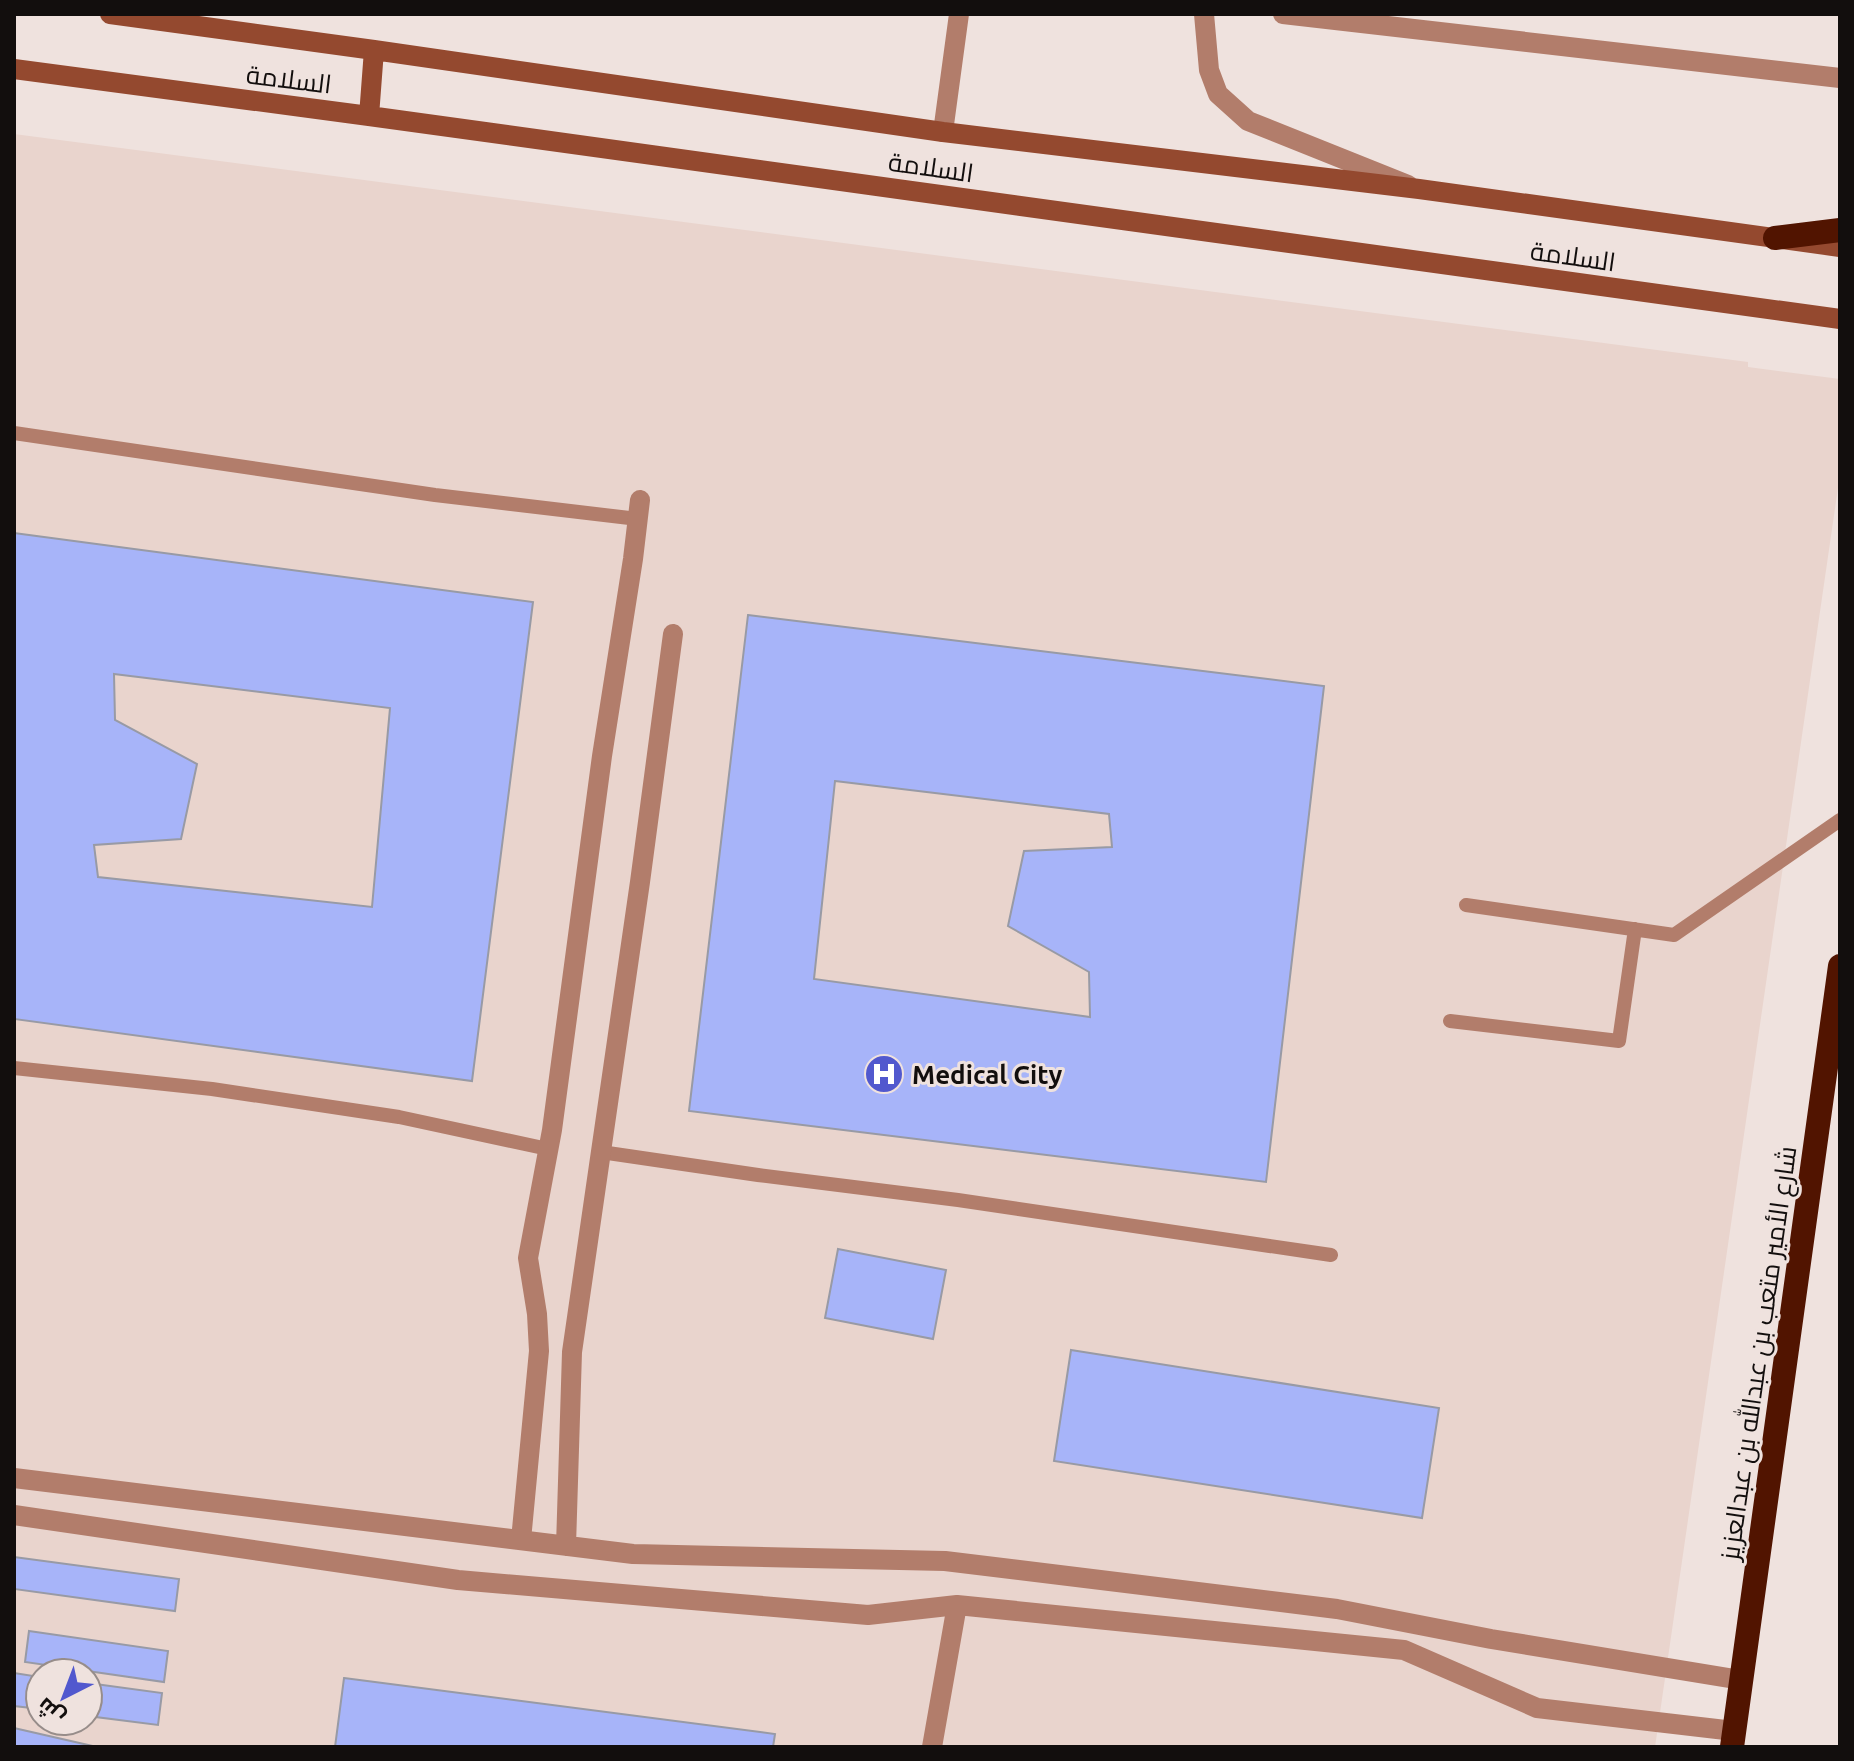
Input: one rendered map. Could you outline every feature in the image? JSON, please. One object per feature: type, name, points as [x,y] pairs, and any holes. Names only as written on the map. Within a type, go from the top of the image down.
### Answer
[{"type":"highway","points":[[1775,238],[1840,230]]},
{"type":"highway","name":"شارع الأمير متعب بن عبدالله بن عبدالعزيز","points":[[1733,1739],[1840,966]]},
{"type":"street","name":"السلامة","points":[[110,14],[943,132],[1419,189],[1840,247]]},
{"type":"street","points":[[943,132],[959,14]]},
{"type":"street","points":[[1204,14],[1209,70],[1218,94],[1248,121],[1419,189]]},
{"type":"street","points":[[1283,14],[1840,78]]},
{"type":"street","points":[[369,116],[374,50]]},
{"type":"street","name":"السلامة","points":[[14,69],[1840,319]]},
{"type":"street","points":[[521,1540],[539,1351],[528,1258],[548,1149],[639,510]]},
{"type":"street","points":[[566,1546],[572,1352],[673,634]]},
{"type":"street","points":[[14,1478],[633,1554],[945,1561],[1337,1609],[1491,1639],[1741,1680]]},
{"type":"street","points":[[14,1515],[458,1580],[868,1615],[957,1605],[1404,1650],[1537,1708],[1733,1739]]},
{"type":"street","points":[[932,1747],[957,1605]]},
{"type":"lane","points":[[14,433],[435,495],[639,510]]},
{"type":"lane","points":[[1466,905],[1674,935],[1840,820]]},
{"type":"lane","points":[[1450,1021],[1619,1041],[1635,929]]},
{"type":"lane","points":[[14,1068],[212,1089],[384,1115],[548,1149]]},
{"type":"lane","points":[[601,1152],[1331,1255]]},
{"type":"shaded area","name":"Medical City","points":[[14,134],[1748,362],[1748,367],[1840,379],[1840,474],[1655,1747],[14,1747]]},
{"type":"building","points":[[14,533],[533,602],[472,1081],[14,1019]],"holes":[[[114,674],[390,708],[372,907],[98,877],[94,845],[181,839],[197,764],[115,720]]]},
{"type":"building","points":[[748,615],[1324,686],[1266,1182],[689,1111]],"holes":[[[835,781],[1109,814],[1112,847],[1024,851],[1008,926],[1089,972],[1090,1017],[814,979]]]},
{"type":"building","points":[[838,1249],[946,1270],[933,1339],[825,1318]]},
{"type":"building","points":[[1071,1350],[1439,1408],[1422,1518],[1054,1461]]},
{"type":"building","points":[[14,1557],[179,1579],[175,1611],[14,1589]]},
{"type":"building","points":[[29,1631],[168,1651],[164,1682],[104,1673],[104,1657],[26,1657]]},
{"type":"building","points":[[14,1673],[24,1675],[24,1707],[14,1706]]},
{"type":"building","points":[[344,1678],[775,1734],[773,1747],[335,1747]]},
{"type":"building","points":[[104,1685],[162,1693],[158,1725],[104,1718]]},
{"type":"building","points":[[14,1728],[24,1730],[24,1737],[53,1737],[97,1747],[14,1747]]},
{"type":"place","name":"Medical City","points":[[884,1074]]}]
